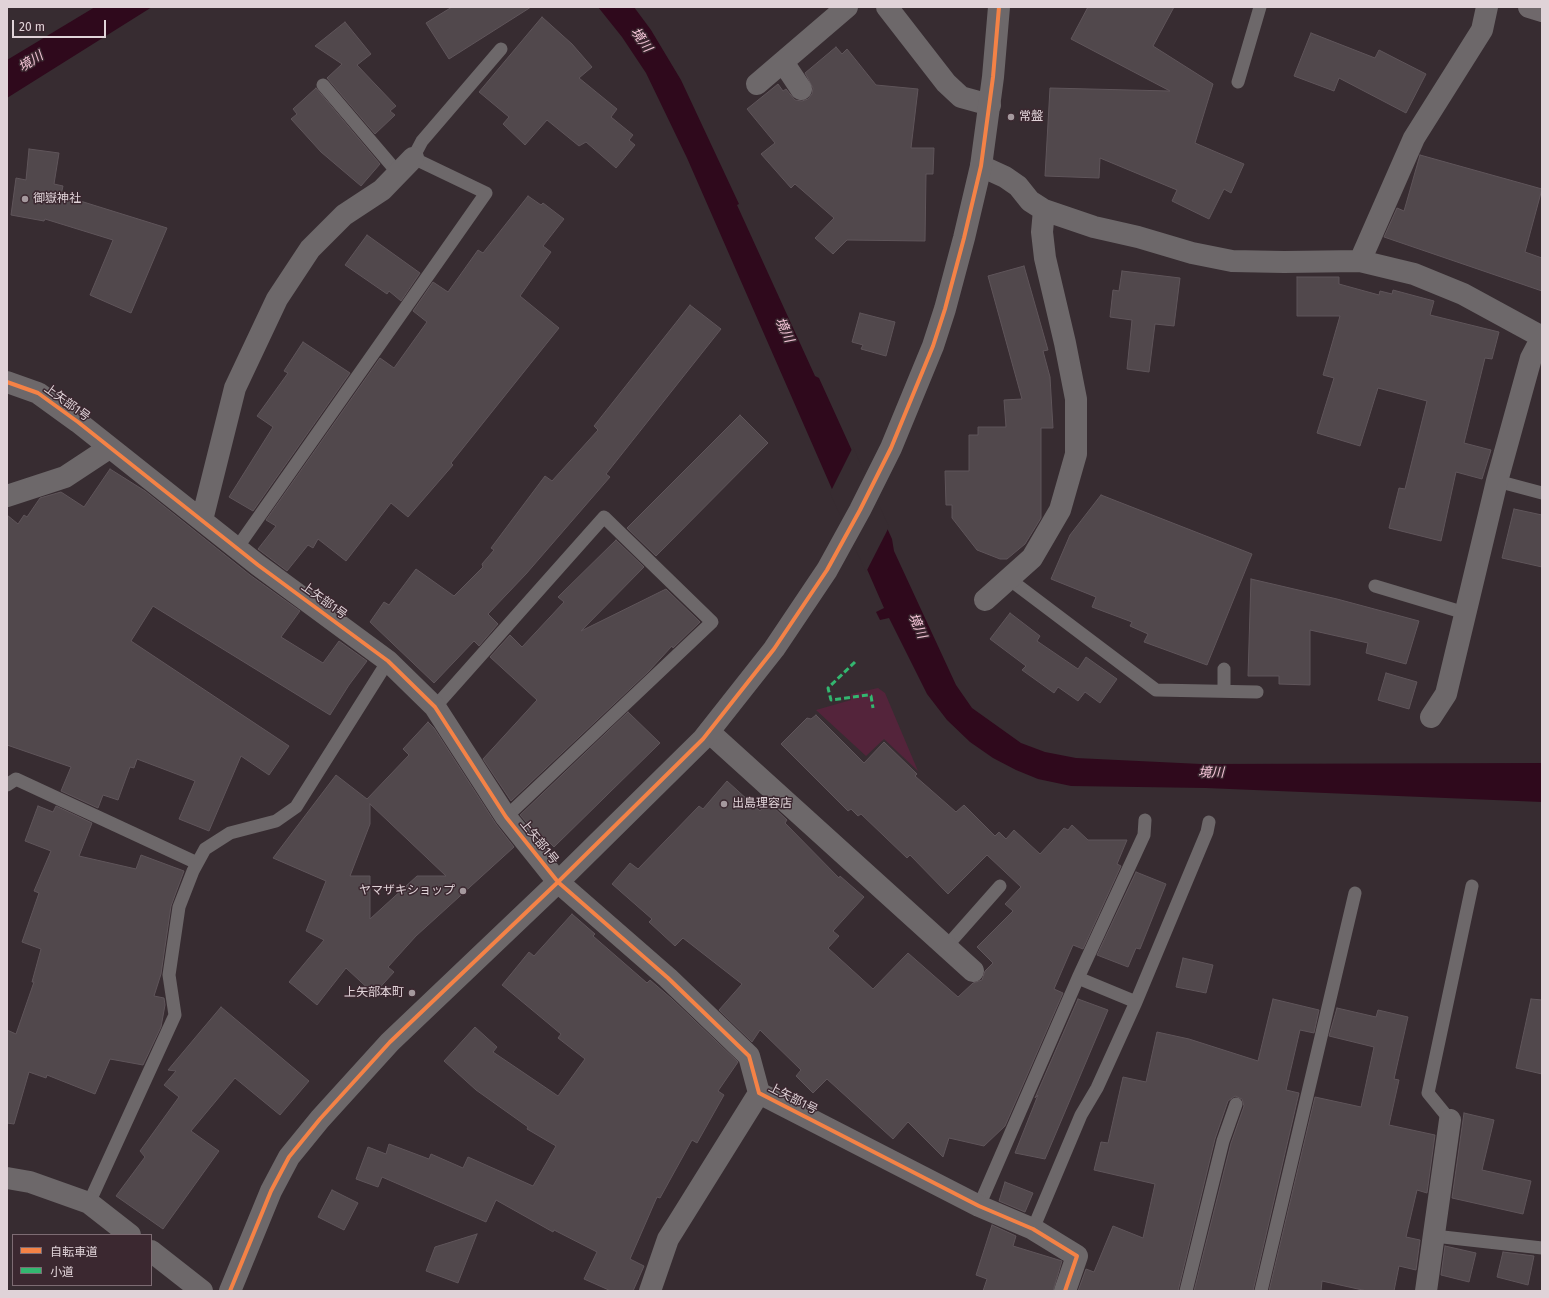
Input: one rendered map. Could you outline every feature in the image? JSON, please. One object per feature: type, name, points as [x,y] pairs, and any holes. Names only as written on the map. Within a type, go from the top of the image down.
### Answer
[{"type":"main road","points":[[1529,7],[1542,11]]},
{"type":"street","points":[[757,84],[847,7]]},
{"type":"street","points":[[887,7],[946,83],[961,97],[990,105]]},
{"type":"street","points":[[230,1291],[271,1191],[289,1157],[320,1119],[390,1042],[558,882],[666,777],[709,732],[774,649],[827,570],[886,458],[920,378],[945,309],[981,166],[990,105],[999,7]]},
{"type":"street","points":[[1360,261],[1414,138],[1482,30],[1487,7]]},
{"type":"street","points":[[783,62],[801,89]]},
{"type":"street","points":[[202,520],[234,388],[277,300],[310,249],[344,215],[382,190],[405,166]]},
{"type":"street","points":[[981,166],[1005,177],[1018,186],[1030,201],[1044,210],[1094,227],[1138,237],[1192,253],[1232,261],[1360,261],[1414,274],[1463,294],[1542,337],[1531,358],[1497,481],[1446,694],[1431,717]]},
{"type":"street","points":[[984,600],[1032,558],[1060,510],[1076,454],[1076,399],[1065,343],[1045,258],[1042,232],[1044,210]]},
{"type":"street","name":"上矢部1号","points":[[7,382],[38,393],[78,422],[237,548],[388,660],[435,707],[506,817],[558,882],[668,978],[749,1056],[759,1093],[979,1206],[1033,1229],[1077,1256],[1065,1291]]},
{"type":"street","points":[[7,496],[65,477],[109,448]]},
{"type":"street","points":[[709,732],[973,971]]},
{"type":"street","points":[[650,1291],[668,1239],[759,1093]]},
{"type":"street","points":[[1426,1291],[1450,1120]]},
{"type":"street","points":[[7,1178],[30,1182],[89,1203],[129,1234]]},
{"type":"street","points":[[152,1252],[202,1291]]},
{"type":"lane","points":[[1238,82],[1260,7]]},
{"type":"lane","points":[[405,166],[422,141],[501,50]]},
{"type":"lane","points":[[237,548],[486,193],[405,166],[323,85]]},
{"type":"lane","points":[[1497,481],[1542,493]]},
{"type":"lane","points":[[435,707],[604,518],[712,622],[506,817]]},
{"type":"lane","points":[[1009,579],[1156,690],[1257,692]]},
{"type":"lane","points":[[1374,586],[1465,613]]},
{"type":"lane","points":[[89,1203],[175,1015],[169,975],[179,907],[197,863],[205,849],[230,834],[276,821],[296,807],[388,660]]},
{"type":"lane","points":[[1224,669],[1224,692]]},
{"type":"lane","points":[[7,785],[16,779],[197,863]]},
{"type":"lane","points":[[979,1206],[1078,978],[1144,835],[1145,820]]},
{"type":"lane","points":[[1033,1229],[1081,1115],[1097,1088],[1136,1002],[1207,832],[1209,822]]},
{"type":"lane","points":[[946,947],[1000,886]]},
{"type":"lane","points":[[1450,1120],[1428,1093],[1472,886]]},
{"type":"lane","points":[[1261,1291],[1355,893]]},
{"type":"lane","points":[[1078,978],[1136,1002]]},
{"type":"lane","points":[[1186,1291],[1223,1141],[1236,1104]]},
{"type":"lane","points":[[1434,1236],[1542,1248]]},
{"type":"shaded area","points":[[878,688],[885,693],[918,771],[884,739],[866,756],[816,710],[851,700],[851,694]]},
{"type":"water","name":"境川","points":[[95,7],[152,7],[7,98],[7,60]]},
{"type":"water","name":"境川","points":[[598,7],[634,7],[651,30],[681,80],[739,204],[737,205],[815,376],[819,378],[844,433],[892,539],[894,551],[956,685],[972,708],[1021,743],[1045,752],[1076,758],[1201,764],[1542,763],[1542,802],[1206,788],[1071,786],[1038,779],[1016,770],[993,758],[970,742],[947,720],[927,694],[889,618],[880,620],[876,612],[884,608],[687,158],[646,73],[622,37]]},
{"type":"pier","points":[[853,447],[889,527],[866,572],[830,493]]},
{"type":"building","points":[[452,7],[531,7],[449,59],[426,23]]},
{"type":"building","points":[[1088,7],[1174,7],[1153,46],[1213,84],[1195,143],[1244,164],[1231,193],[1224,189],[1209,219],[1172,201],[1177,190],[1100,158],[1099,178],[1045,176],[1050,88],[1170,91],[1071,39]]},
{"type":"building","points":[[542,17],[572,44],[592,67],[579,78],[617,109],[611,117],[633,135],[629,140],[635,145],[616,168],[586,142],[579,146],[547,120],[525,145],[503,124],[509,117],[479,92]]},
{"type":"building","points":[[345,22],[371,54],[357,65],[396,106],[390,111],[395,115],[375,134],[327,78],[342,64],[315,46]]},
{"type":"building","points":[[1311,33],[1375,58],[1379,50],[1426,74],[1406,113],[1339,78],[1334,91],[1294,76]]},
{"type":"building","points":[[836,47],[842,54],[847,49],[876,85],[918,89],[911,148],[934,148],[933,174],[926,174],[925,241],[847,240],[833,254],[815,238],[834,218],[795,184],[791,188],[761,154],[775,143],[747,109],[778,84],[783,91],[786,89],[795,100],[802,101],[808,99],[812,94],[813,88],[805,73]]},
{"type":"building","points":[[316,88],[380,164],[361,186],[321,152],[291,119],[297,114],[293,109]]},
{"type":"building","points":[[29,149],[59,153],[54,184],[63,186],[61,195],[167,228],[131,313],[90,295],[113,240],[45,219],[44,221],[11,215],[16,178],[26,180]]},
{"type":"building","points":[[1420,155],[1542,189],[1525,252],[1542,258],[1542,291],[1384,237],[1397,208],[1404,211]]},
{"type":"building","points":[[528,196],[541,205],[543,203],[564,219],[543,246],[551,252],[520,296],[559,328],[451,463],[453,465],[408,517],[391,503],[346,561],[318,539],[313,548],[308,545],[287,571],[258,549],[276,526],[266,520],[380,358],[394,368],[427,322],[413,311],[433,282],[448,292],[478,250],[483,253]]},
{"type":"building","points":[[367,235],[420,273],[401,301],[389,291],[387,294],[345,265]]},
{"type":"building","points":[[1024,266],[1048,350],[1043,351],[1050,377],[1053,428],[1041,428],[1041,518],[1025,544],[1007,559],[1000,559],[977,550],[952,518],[952,505],[946,505],[945,471],[969,471],[969,435],[978,435],[978,427],[1006,427],[1004,400],[1022,399],[988,276]]},
{"type":"building","points":[[1122,271],[1180,278],[1174,326],[1155,324],[1149,372],[1127,369],[1132,320],[1110,317],[1113,290],[1119,291]]},
{"type":"building","points":[[1297,277],[1339,277],[1339,284],[1379,295],[1380,291],[1392,294],[1393,290],[1434,301],[1430,315],[1499,332],[1492,359],[1485,358],[1464,443],[1491,450],[1482,479],[1456,472],[1441,541],[1389,528],[1399,488],[1405,489],[1427,401],[1378,388],[1360,446],[1317,433],[1334,378],[1323,375],[1340,316],[1297,316]]},
{"type":"building","points":[[690,305],[721,329],[606,474],[610,477],[526,574],[488,614],[498,624],[479,646],[474,641],[434,683],[370,622],[384,602],[389,605],[416,569],[454,596],[483,567],[482,564],[494,550],[491,548],[545,476],[552,481],[598,430],[594,426]]},
{"type":"building","points":[[860,313],[895,322],[886,356],[861,349],[863,345],[852,342]]},
{"type":"building","points":[[303,342],[350,373],[253,511],[229,497],[273,427],[257,416],[288,373],[284,371]]},
{"type":"building","points":[[740,415],[768,443],[656,556],[627,528]]},
{"type":"building","points":[[110,469],[145,491],[250,575],[300,611],[281,637],[323,663],[339,641],[367,661],[349,685],[330,715],[153,606],[131,641],[289,746],[269,775],[241,756],[209,831],[179,819],[195,781],[137,759],[134,768],[130,767],[118,800],[103,795],[98,808],[61,791],[71,767],[7,745],[7,515],[18,524],[24,515],[27,517],[40,498],[61,492],[84,507]]},
{"type":"building","points":[[1101,495],[1252,554],[1207,665],[1144,642],[1148,634],[1130,626],[1132,622],[1092,607],[1096,597],[1051,579],[1070,535]]},
{"type":"building","points":[[1514,509],[1542,515],[1542,567],[1502,558]]},
{"type":"building","points":[[616,540],[644,567],[581,631],[666,589],[700,622],[673,648],[672,646],[649,671],[511,801],[483,759],[537,700],[490,657],[510,635],[522,647],[564,602],[558,597]]},
{"type":"building","points":[[1251,579],[1337,599],[1419,621],[1406,664],[1366,653],[1368,643],[1310,630],[1310,685],[1279,684],[1279,676],[1248,676]]},
{"type":"building","points":[[1010,613],[1040,636],[1037,641],[1078,669],[1086,657],[1117,679],[1100,703],[1085,692],[1078,701],[1058,687],[1054,693],[1022,670],[1026,666],[990,639]]},
{"type":"building","points":[[1386,673],[1417,682],[1409,709],[1378,700]]},
{"type":"building","points":[[628,712],[660,743],[554,847],[535,828],[533,830],[520,815]]},
{"type":"building","points":[[816,715],[864,763],[884,742],[917,774],[915,776],[956,812],[964,805],[995,836],[999,832],[1006,839],[1014,830],[1040,854],[1064,828],[1068,830],[1072,825],[1088,840],[1127,840],[1117,864],[1121,866],[1083,949],[1073,945],[1054,989],[1063,993],[1005,1126],[984,1146],[949,1138],[943,1157],[908,1122],[893,1139],[827,1079],[813,1093],[796,1076],[801,1070],[760,1030],[752,1042],[719,1010],[742,984],[683,938],[675,946],[649,922],[652,919],[612,884],[630,863],[638,869],[699,806],[703,809],[727,781],[760,811],[768,802],[787,820],[785,823],[839,878],[840,876],[864,897],[833,931],[839,936],[828,948],[873,989],[908,953],[958,997],[973,983],[982,980],[985,971],[993,963],[977,947],[1013,911],[1005,904],[1021,887],[987,855],[948,894],[910,855],[907,858],[861,814],[858,816],[851,809],[848,811],[781,744],[807,718],[811,719]]},
{"type":"building","points":[[428,722],[434,728],[496,824],[514,847],[416,936],[388,967],[394,972],[374,994],[346,968],[317,1005],[289,982],[324,940],[306,931],[326,881],[273,858],[336,775],[367,799],[409,755],[403,749]],"holes":[[[370,804],[446,876],[417,876],[370,919],[370,876],[350,876],[370,824]]]},
{"type":"building","points":[[38,806],[53,812],[56,806],[92,823],[79,856],[136,869],[141,855],[184,871],[171,906],[161,974],[154,996],[164,998],[165,1005],[161,1027],[143,1065],[110,1059],[95,1094],[47,1075],[46,1078],[29,1072],[14,1124],[7,1123],[7,1030],[16,1034],[34,982],[32,982],[41,949],[22,942],[39,893],[34,891],[51,851],[25,841]]},
{"type":"building","points":[[1136,872],[1166,884],[1140,949],[1136,948],[1128,967],[1097,955]]},
{"type":"building","points":[[572,914],[595,934],[593,936],[647,983],[650,980],[672,999],[738,1062],[718,1091],[724,1095],[697,1143],[692,1140],[660,1198],[657,1197],[630,1259],[644,1266],[633,1291],[611,1291],[584,1279],[597,1252],[554,1230],[553,1232],[496,1200],[486,1222],[382,1177],[378,1187],[356,1179],[368,1147],[386,1154],[389,1144],[429,1159],[431,1154],[463,1168],[468,1157],[533,1186],[556,1146],[527,1129],[528,1127],[476,1090],[444,1061],[475,1027],[497,1047],[493,1052],[558,1096],[585,1059],[558,1038],[561,1034],[502,985],[529,952],[534,956]]},
{"type":"building","points":[[1183,958],[1213,965],[1206,993],[1176,987]]},
{"type":"building","points":[[1078,999],[1108,1010],[1045,1159],[1015,1153],[1038,1095],[1035,1098]]},
{"type":"building","points":[[1273,999],[1319,1010],[1314,1033],[1300,1030],[1286,1090],[1299,1093],[1253,1291],[1194,1291],[1231,1143],[1244,1106],[1242,1099],[1235,1096],[1228,1101],[1215,1139],[1178,1291],[1078,1291],[1086,1269],[1094,1272],[1113,1226],[1143,1238],[1155,1184],[1094,1170],[1101,1142],[1108,1143],[1123,1077],[1146,1082],[1157,1032],[1189,1039],[1258,1061]]},
{"type":"building","points":[[1531,999],[1542,1000],[1542,1074],[1516,1068]]},
{"type":"building","points":[[221,1007],[309,1081],[280,1115],[235,1078],[191,1131],[219,1151],[163,1229],[116,1196],[145,1157],[140,1151],[179,1097],[164,1085],[176,1071],[168,1070]]},
{"type":"building","points":[[1337,1008],[1376,1017],[1378,1010],[1408,1017],[1394,1079],[1399,1080],[1389,1125],[1435,1135],[1427,1193],[1417,1190],[1406,1237],[1420,1240],[1416,1270],[1399,1266],[1394,1291],[1367,1291],[1322,1281],[1321,1291],[1269,1291],[1315,1097],[1361,1107],[1374,1047],[1329,1036]]},
{"type":"building","points":[[1464,1113],[1494,1120],[1482,1170],[1531,1181],[1523,1214],[1452,1198]]},
{"type":"building","points":[[1005,1182],[1033,1193],[1025,1212],[999,1201]]},
{"type":"building","points":[[332,1190],[358,1203],[344,1230],[318,1217]]},
{"type":"building","points":[[992,1225],[1016,1236],[1013,1246],[1062,1261],[1053,1291],[983,1291],[987,1279],[976,1275]]},
{"type":"building","points":[[477,1234],[458,1283],[426,1271],[435,1247]]},
{"type":"building","points":[[1445,1246],[1476,1253],[1469,1282],[1441,1275]]},
{"type":"building","points":[[1503,1252],[1534,1256],[1528,1285],[1497,1277]]},
{"type":"marked path","points":[[855,662],[828,688],[831,700],[868,695],[871,696],[873,708]]},
{"type":"cycle path","points":[[230,1291],[271,1191],[289,1157],[320,1119],[390,1042],[558,882],[703,739],[774,649],[827,570],[860,510],[891,448],[933,346],[945,309],[981,166],[993,77],[999,7]]},
{"type":"cycle path","points":[[7,382],[38,393],[78,422],[258,565],[388,661],[435,707],[506,817],[558,882],[668,978],[749,1056],[759,1093],[979,1206],[1033,1229],[1077,1256],[1065,1291]]},
{"type":"place","name":"常盤","points":[[1011,117]]},
{"type":"place","name":"御嶽神社","points":[[25,199]]},
{"type":"place","name":"出島理容店","points":[[724,804]]},
{"type":"place","name":"ヤマザキショップ","points":[[463,891]]},
{"type":"place","name":"上矢部本町","points":[[412,993]]}]
